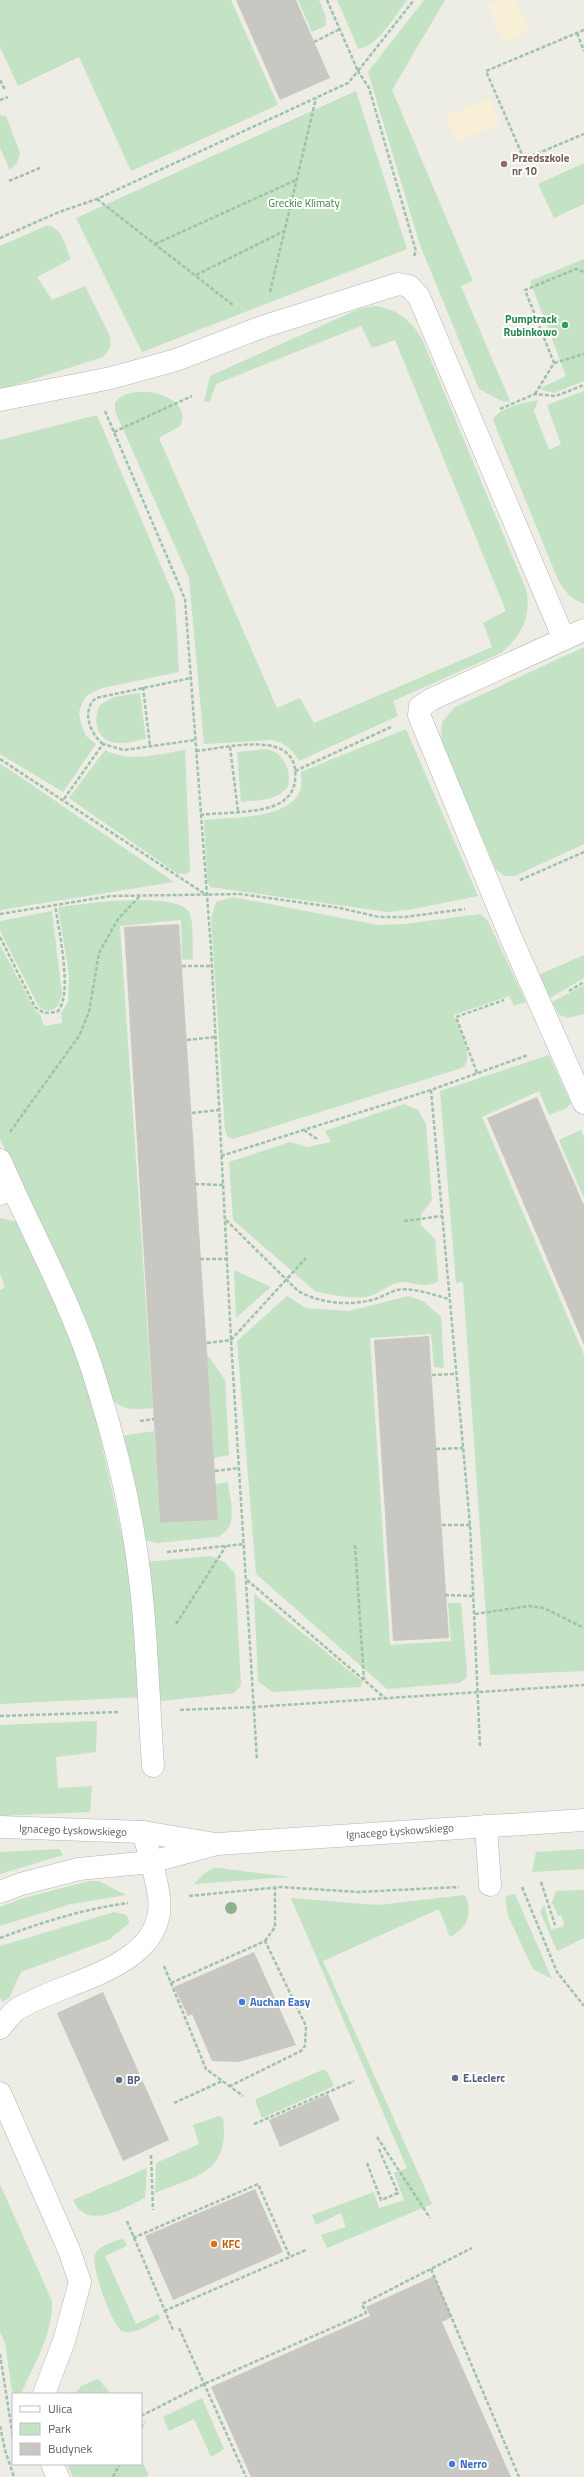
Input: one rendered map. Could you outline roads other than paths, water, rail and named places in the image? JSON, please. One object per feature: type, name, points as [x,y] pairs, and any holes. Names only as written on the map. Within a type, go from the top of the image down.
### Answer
[{"type":"street","points":[[0,400],[92,382],[176,360],[262,327],[398,284],[408,286],[419,297],[564,639]]},
{"type":"street","points":[[584,630],[432,699],[420,707],[419,714],[494,897],[584,1103]]},
{"type":"street","points":[[0,1160],[7,1191],[79,1332],[98,1387],[115,1452],[137,1555],[153,1766]]},
{"type":"street","name":"Ignacego Łyskowskiego","points":[[0,1892],[21,1884],[79,1869],[151,1862],[217,1844],[584,1820]]},
{"type":"street","points":[[486,1826],[490,1885]]},
{"type":"street","name":"Ignacego Łyskowskiego","points":[[0,1827],[142,1832],[217,1844]]},
{"type":"street","points":[[0,2028],[16,2010],[131,1965],[158,1922],[159,1898],[151,1862],[142,1832]]},
{"type":"street","points":[[0,2093],[70,2250],[80,2282],[64,2341],[44,2393]]},
{"type":"street","points":[[52,2465],[58,2477]]},
{"type":"place","name":"Przedszkole nr 10","points":[[504,164]]},
{"type":"place","name":"Pumptrack Rubinkowo","points":[[565,325]]},
{"type":"place","name":"Auchan Easy","points":[[242,2002]]},
{"type":"place","name":"E.Leclerc","points":[[455,2078]]},
{"type":"place","name":"BP","points":[[119,2080]]},
{"type":"place","name":"KFC","points":[[214,2244]]},
{"type":"place","name":"Nerro","points":[[452,2464]]},
{"type":"park label","name":"Greckie Klimaty","points":[[304,203]]}]
